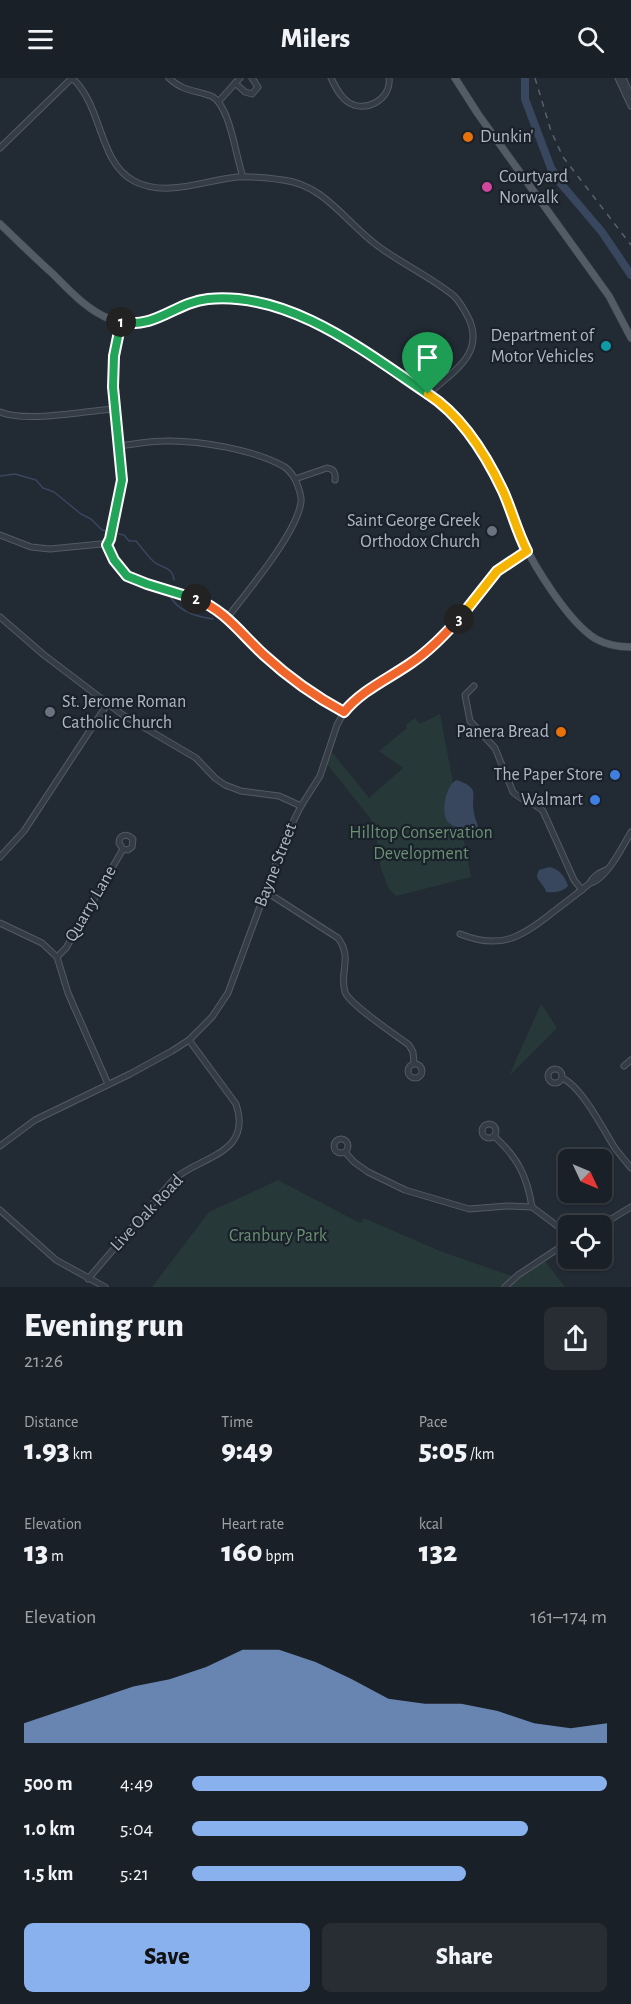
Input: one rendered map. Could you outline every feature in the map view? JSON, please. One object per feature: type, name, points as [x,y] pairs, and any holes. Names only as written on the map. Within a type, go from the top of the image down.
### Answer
[{"type":"main road","points":[[455,78],[478,114],[609,296],[631,338]]},
{"type":"main road","points":[[0,224],[83,302],[101,315],[136,324],[147,322],[194,301],[207,299],[245,299],[271,304],[321,327],[365,352],[428,394],[453,414],[471,436],[503,491],[527,551],[558,601],[597,640],[631,647]]},
{"type":"street","points":[[0,148],[72,78],[86,95],[115,163],[135,182],[149,186],[174,187],[243,177],[284,180],[312,189],[376,245],[447,290],[460,301],[472,326],[471,352],[466,360],[428,394]]},
{"type":"street","points":[[169,78],[183,89],[211,96],[219,101],[243,177]]},
{"type":"street","points":[[219,101],[238,80],[246,92],[252,94],[258,87],[252,78]]},
{"type":"street","points":[[331,78],[346,101],[364,106],[381,99],[386,94],[389,78]]},
{"type":"street","points":[[618,78],[631,106]]},
{"type":"street","points":[[623,78],[631,96]]},
{"type":"street","points":[[107,545],[122,480],[114,409],[114,356],[121,322]]},
{"type":"street","points":[[0,411],[27,416],[114,409]]},
{"type":"street","points":[[119,446],[166,441],[217,446],[277,463],[287,469],[296,479],[302,500],[294,522],[268,563],[227,618]]},
{"type":"street","points":[[296,479],[327,468],[334,471],[335,480]]},
{"type":"street","points":[[0,535],[31,547],[50,549],[107,545]]},
{"type":"street","points":[[107,545],[114,560],[127,576],[202,601],[227,618],[279,668],[344,712]]},
{"type":"street","name":"Bayne Street","points":[[0,1146],[35,1120],[152,1063],[189,1040],[212,1017],[228,993],[285,836],[320,776],[337,725],[344,712],[376,684],[411,663],[430,648],[459,618],[497,571],[527,551]]},
{"type":"street","points":[[0,617],[44,655],[108,703],[139,726],[196,758],[225,785],[241,791],[279,796],[301,806]]},
{"type":"street","points":[[474,686],[465,695],[470,721],[495,748],[516,796],[543,811],[572,876],[582,890]]},
{"type":"street","points":[[0,857],[24,831],[108,703]]},
{"type":"street","points":[[460,934],[477,940],[500,942],[518,937],[531,930],[582,890],[600,872],[606,870],[615,860],[631,832]]},
{"type":"street","name":"Quarry Lane","points":[[57,957],[66,948],[123,849]]},
{"type":"street","points":[[265,891],[338,938],[345,950],[344,982],[348,997],[409,1045],[413,1052],[414,1064]]},
{"type":"street","points":[[0,923],[42,943],[57,957],[68,993],[108,1084]]},
{"type":"street","name":"Live Oak Road","points":[[88,1279],[173,1180],[188,1169],[224,1152],[232,1143],[237,1132],[239,1121],[236,1104],[189,1040]]},
{"type":"street","points":[[624,1066],[631,1060]]},
{"type":"street","points":[[562,1078],[570,1083],[590,1107],[614,1147],[631,1168]]},
{"type":"street","points":[[494,1136],[516,1158],[532,1207]]},
{"type":"street","points":[[345,1152],[360,1166],[405,1190],[469,1209],[532,1207],[558,1226]]},
{"type":"street","points":[[612,1219],[631,1208]]},
{"type":"street","points":[[0,1210],[56,1260],[105,1287]]},
{"type":"street","points":[[505,1287],[518,1275],[558,1249]]},
{"type":"green space","name":"Hilltop Conservation Development","points":[[440,714],[471,877],[396,896],[389,889],[381,869],[371,819],[327,764],[332,752],[369,798],[403,768],[379,751],[407,728],[406,725],[415,718],[420,724]]},
{"type":"green space","points":[[541,1004],[557,1028],[509,1076]]},
{"type":"green space","name":"Cranbury Park","points":[[278,1180],[360,1223],[364,1218],[440,1251],[512,1276],[502,1287],[152,1287],[209,1212]]},
{"type":"green space","points":[[545,1261],[565,1287],[509,1287],[521,1276]]},
{"type":"water","points":[[457,780],[470,786],[472,790],[474,814],[478,827],[475,831],[454,826],[446,818],[445,799],[450,787]]},
{"type":"water","points":[[549,867],[563,876],[568,886],[566,888],[558,892],[546,892],[537,875],[539,870]]},
{"type":"waterway","points":[[525,78],[525,99],[551,168],[562,185],[602,232],[631,275]]},
{"type":"waterway","points":[[0,476],[15,474],[36,480],[43,488],[54,492],[106,531]]},
{"type":"waterway","points":[[119,534],[124,535],[129,541],[136,541],[153,561],[171,572],[174,580]]},
{"type":"waterway","points":[[171,598],[184,610],[213,619]]},
{"type":"railway","points":[[535,78],[551,131],[563,157],[631,245]]},
{"type":"place","name":"Dunkin'","points":[[468,137]]},
{"type":"place","name":"Courtyard Norwalk","points":[[487,187]]},
{"type":"place","name":"Department of Motor Vehicles","points":[[606,346]]},
{"type":"place","name":"Saint George Greek Orthodox Church","points":[[492,531]]},
{"type":"place","name":"St. Jerome Roman Catholic Church","points":[[50,712]]},
{"type":"place","name":"Panera Bread","points":[[561,732]]},
{"type":"place","name":"The Paper Store","points":[[615,775]]},
{"type":"place","name":"Walmart","points":[[595,800]]},
{"type":"route","points":[[207,299],[245,299],[271,304],[321,327],[365,352],[428,394],[453,414],[471,436],[503,491],[527,551],[497,571],[459,618],[430,648],[411,663],[376,684],[344,712],[279,668],[216,609],[202,601],[127,576],[114,560],[107,545],[122,480],[113,387],[114,356],[121,322],[142,324],[194,301],[207,299]]}]
